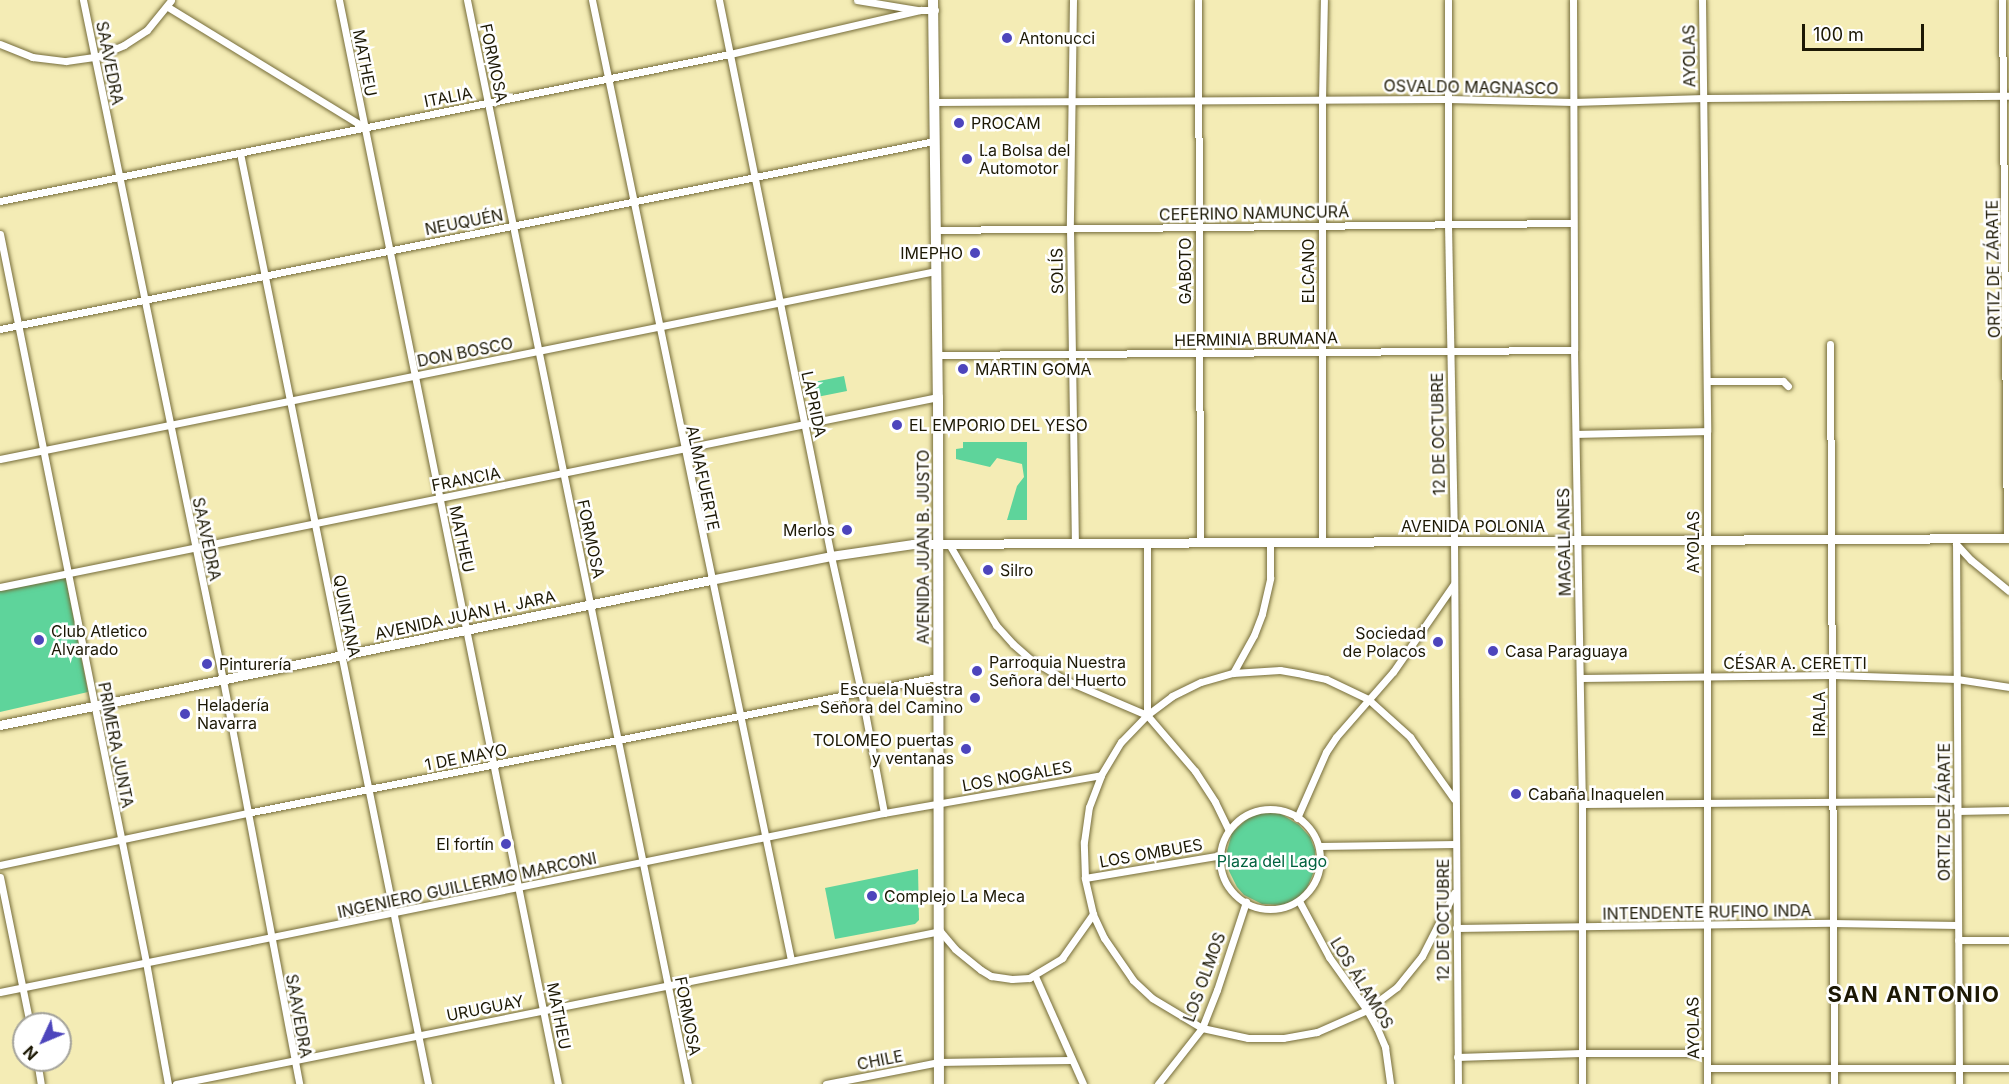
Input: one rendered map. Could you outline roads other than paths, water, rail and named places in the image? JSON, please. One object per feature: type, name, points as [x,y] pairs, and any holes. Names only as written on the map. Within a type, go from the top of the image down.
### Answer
[{"type":"main road","name":"AVENIDA JUAN B. JUSTO","points":[[935,3],[933,102],[938,397],[939,1084]]},
{"type":"main road","name":"AVENIDA POLONIA","points":[[937,544],[1577,540],[1956,542],[2008,538]]},
{"type":"main road","name":"AVENIDA JUAN H. JARA","points":[[0,725],[831,556],[913,544],[937,544]]},
{"type":"street","name":"SAAVEDRA","points":[[83,0],[223,680],[293,1062],[299,1084]]},
{"type":"street","name":"MATHEU","points":[[339,0],[558,1084]]},
{"type":"street","name":"FORMOSA","points":[[467,0],[687,1084]]},
{"type":"street","name":"ALMAFUERTE","points":[[592,0],[710,580],[791,960]]},
{"type":"street","name":"LAPRIDA","points":[[719,0],[884,813]]},
{"type":"street","points":[[857,0],[921,10]]},
{"type":"street","name":"SOLÍS","points":[[1073,0],[1070,229],[1075,542]]},
{"type":"street","name":"GABOTO","points":[[1198,0],[1200,542]]},
{"type":"street","name":"ELCANO","points":[[1323,541],[1322,100],[1324,0]]},
{"type":"street","name":"12 DE OCTUBRE","points":[[1448,0],[1448,225],[1454,541],[1458,1084]]},
{"type":"street","name":"MAGALLANES","points":[[1573,0],[1574,350],[1582,804],[1581,1084]]},
{"type":"street","name":"AYOLAS","points":[[1702,0],[1707,381],[1705,925],[1707,1084]]},
{"type":"street","name":"ORTIZ DE ZÁRATE","points":[[2002,0],[2006,96],[2008,538]]},
{"type":"street","points":[[0,44],[32,57],[66,61],[96,57],[132,40],[147,30],[170,3],[364,127]]},
{"type":"street","name":"ITALIA","points":[[0,201],[729,54],[921,10],[935,3]]},
{"type":"street","name":"OSVALDO MAGNASCO","points":[[933,102],[1448,99],[1573,102],[1704,98],[2006,96]]},
{"type":"street","name":"NEUQUÉN","points":[[0,329],[934,141]]},
{"type":"street","name":"QUINTANA","points":[[240,153],[428,1084]]},
{"type":"street","name":"CEFERINO NAMUNCURÁ","points":[[936,230],[1573,223]]},
{"type":"street","name":"PRIMERA JUNTA","points":[[0,234],[122,840],[168,1084]]},
{"type":"street","name":"DON BOSCO","points":[[0,459],[936,271]]},
{"type":"street","name":"IRALA","points":[[1830,344],[1834,1084]]},
{"type":"street","name":"HERMINIA BRUMANA","points":[[937,355],[1574,350]]},
{"type":"street","points":[[1707,381],[1783,381],[1788,386]]},
{"type":"street","name":"FRANCIA","points":[[0,587],[938,397]]},
{"type":"street","points":[[1577,434],[1707,432]]},
{"type":"street","points":[[1146,715],[1147,542]]},
{"type":"street","points":[[1233,673],[1254,635],[1262,614],[1270,578],[1270,542]]},
{"type":"street","points":[[1956,542],[1971,560],[2009,591]]},
{"type":"street","name":"ORTIZ DE ZÁRATE","points":[[1956,542],[1959,1084]]},
{"type":"street","points":[[949,544],[996,625],[1030,659],[1065,680],[1146,715],[1195,771],[1215,802],[1228,829]]},
{"type":"street","points":[[1297,818],[1326,752],[1368,699],[1393,672],[1454,584]]},
{"type":"street","points":[[1456,801],[1410,737],[1368,699],[1326,679],[1302,674],[1280,670],[1233,673],[1201,682],[1172,696],[1146,715],[1120,742],[1101,775],[1086,824],[1085,878],[1094,914],[1104,938],[1133,980],[1152,998],[1202,1028],[1248,1038],[1283,1038],[1325,1030],[1367,1010],[1396,987],[1422,956],[1440,925],[1456,888]]},
{"type":"street","name":"CÉSAR A. CERETTI","points":[[1581,678],[1833,675],[1957,678],[2009,687]]},
{"type":"street","name":"1 DE MAYO","points":[[0,865],[247,813],[937,676]]},
{"type":"street","name":"LOS NOGALES","points":[[939,804],[1101,775]]},
{"type":"street","points":[[1582,804],[1957,801]]},
{"type":"street","name":"INGENIERO GUILLERMO MARCONI","points":[[0,992],[271,939],[884,813],[939,804]]},
{"type":"street","points":[[1264,807],[1274,807],[1297,818],[1312,832],[1318,846],[1317,876],[1313,886],[1299,901],[1273,910],[1259,908],[1246,902],[1227,882],[1222,855],[1223,842],[1228,829],[1247,813],[1264,807]]},
{"type":"street","points":[[1957,811],[2009,810]]},
{"type":"street","points":[[1318,846],[1456,844]]},
{"type":"street","name":"LOS OMBUES","points":[[1085,878],[1222,855]]},
{"type":"street","points":[[0,877],[28,1012]]},
{"type":"street","name":"LOS ÁLAMOS","points":[[1299,901],[1329,957],[1367,1010],[1384,1047],[1390,1084]]},
{"type":"street","name":"LOS OLMOS","points":[[1158,1084],[1202,1028],[1246,902]]},
{"type":"street","points":[[940,931],[969,963],[991,976],[1012,979],[1035,976],[1062,958],[1094,914]]},
{"type":"street","name":"INTENDENTE RUFINO INDA","points":[[1456,928],[1832,923],[1958,925]]},
{"type":"street","name":"URUGUAY","points":[[176,1084],[940,931]]},
{"type":"street","points":[[1958,940],[2009,940]]},
{"type":"street","points":[[1035,976],[1083,1084]]},
{"type":"street","points":[[1457,1057],[1581,1053],[1706,1053]]},
{"type":"street","name":"CHILE","points":[[826,1084],[939,1062],[1071,1060]]},
{"type":"street","points":[[1707,1068],[2009,1068]]},
{"type":"place","name":"Antonucci","points":[[1007,38]]},
{"type":"place","name":"PROCAM","points":[[959,123]]},
{"type":"place","name":"La Bolsa del Automotor","points":[[967,159]]},
{"type":"place","name":"IMEPHO","points":[[975,253]]},
{"type":"place","name":"MARTIN GOMA","points":[[963,369]]},
{"type":"place","name":"EL EMPORIO DEL YESO","points":[[897,425]]},
{"type":"place","name":"Merlos","points":[[847,530]]},
{"type":"place","name":"Silro","points":[[988,570]]},
{"type":"place","name":"Club Atletico Alvarado","points":[[39,640]]},
{"type":"place","name":"Sociedad de Polacos","points":[[1438,642]]},
{"type":"place","name":"Casa Paraguaya","points":[[1493,651]]},
{"type":"place","name":"Pinturería","points":[[207,664]]},
{"type":"place","name":"Parroquia Nuestra Señora del Huerto","points":[[977,671]]},
{"type":"place","name":"Escuela Nuestra Señora del Camino","points":[[975,698]]},
{"type":"place","name":"Heladería Navarra","points":[[185,714]]},
{"type":"place","name":"TOLOMEO puertas y ventanas","points":[[966,749]]},
{"type":"place","name":"Cabaña Inaquelen","points":[[1516,794]]},
{"type":"place","name":"El fortín","points":[[506,844]]},
{"type":"place","name":"Complejo La Meca","points":[[872,896]]},
{"type":"district","name":"SAN ANTONIO","points":[[1914,995]]},
{"type":"park label","name":"Plaza del Lago","points":[[1272,861]]}]
